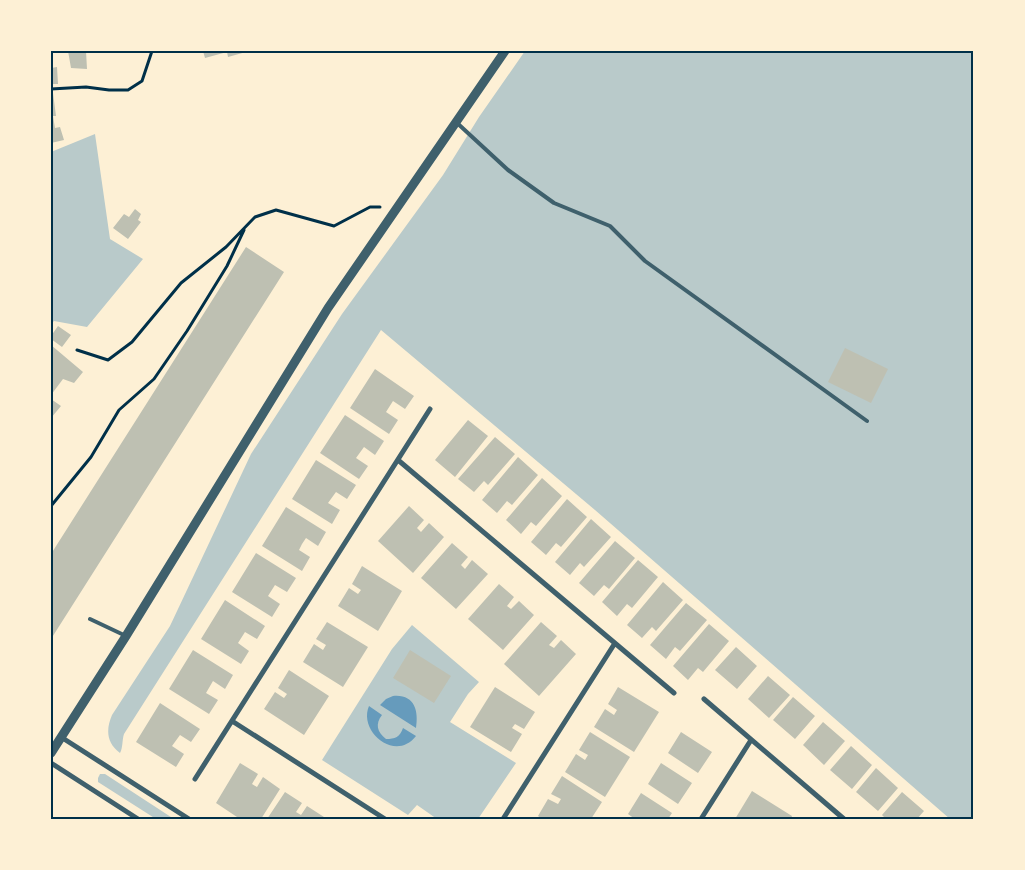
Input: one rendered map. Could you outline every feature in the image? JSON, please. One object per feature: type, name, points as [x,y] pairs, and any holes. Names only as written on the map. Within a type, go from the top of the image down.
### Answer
[{"type":"street","points":[[51,753],[126,636],[328,308],[505,51]]},
{"type":"street","points":[[195,779],[430,409]]},
{"type":"street","points":[[398,460],[674,693]]},
{"type":"street","points":[[502,819],[615,643]]},
{"type":"street","points":[[704,699],[844,819]]},
{"type":"street","points":[[232,721],[385,819]]},
{"type":"street","points":[[61,737],[190,819]]},
{"type":"street","points":[[701,819],[752,740]]},
{"type":"street","points":[[51,763],[138,819]]},
{"type":"lane","points":[[456,122],[508,170],[554,203],[610,226],[645,261],[867,421]]},
{"type":"lane","points":[[90,619],[126,636]]},
{"type":"path","points":[[51,89],[86,86],[109,90],[128,90],[142,81],[152,51]]},
{"type":"path","points":[[77,350],[108,360],[132,342],[182,283],[226,247],[255,217],[276,210],[334,226],[370,207],[398,206]]},
{"type":"path","points":[[51,506],[91,457],[119,410],[154,379],[187,331],[227,266],[245,227]]},
{"type":"shaded area","points":[[525,51],[974,51],[974,819],[950,819],[595,510],[381,330],[124,734],[120,753],[112,745],[108,731],[112,715],[170,626],[251,454],[342,314],[443,175],[479,117]]},
{"type":"shaded area","points":[[95,134],[110,239],[143,259],[87,327],[54,321],[51,324],[51,152]]},
{"type":"shaded area","points":[[412,625],[479,682],[468,694],[450,722],[516,763],[478,819],[437,819],[417,805],[408,815],[322,760],[392,649]]},
{"type":"shaded area","points":[[100,774],[105,774],[174,819],[156,819],[98,782]]},
{"type":"water","points":[[393,696],[406,698],[414,704],[417,715],[416,728],[380,705],[386,699]]},
{"type":"water","points":[[369,706],[382,715],[378,722],[378,728],[386,739],[397,737],[403,728],[416,736],[408,743],[398,746],[389,745],[380,740],[373,734],[369,725],[367,716]]},
{"type":"building","points":[[68,51],[86,51],[87,69],[71,68]]},
{"type":"building","points":[[203,51],[246,52],[228,57],[227,52],[205,58]]},
{"type":"building","points":[[57,67],[58,84],[51,84],[51,68]]},
{"type":"building","points":[[51,93],[53,93],[56,116],[53,116],[55,128],[60,127],[64,140],[51,143]]},
{"type":"building","points":[[135,209],[141,214],[138,220],[141,222],[128,239],[113,228],[124,214],[129,217]]},
{"type":"building","points":[[246,247],[284,272],[51,639],[51,554]]},
{"type":"building","points":[[58,326],[71,335],[62,347],[51,339]]},
{"type":"building","points":[[51,345],[83,372],[74,383],[63,379],[51,395]]},
{"type":"building","points":[[845,348],[888,369],[871,403],[828,382]]},
{"type":"building","points":[[375,369],[414,396],[405,409],[393,401],[386,412],[398,420],[389,434],[350,408]]},
{"type":"building","points":[[51,399],[61,406],[51,418]]},
{"type":"building","points":[[345,415],[384,441],[375,455],[364,447],[356,458],[368,466],[359,479],[320,453]]},
{"type":"building","points":[[468,420],[488,436],[455,477],[435,460]]},
{"type":"building","points":[[495,437],[515,454],[488,485],[484,481],[474,492],[458,479]]},
{"type":"building","points":[[518,457],[538,475],[512,505],[507,501],[497,513],[482,500]]},
{"type":"building","points":[[316,460],[356,485],[347,499],[336,492],[328,503],[340,510],[332,524],[292,499]]},
{"type":"building","points":[[542,478],[562,496],[536,526],[531,522],[521,534],[506,520]]},
{"type":"building","points":[[567,499],[587,517],[561,547],[556,543],[546,555],[531,542]]},
{"type":"building","points":[[409,506],[424,520],[417,528],[421,532],[429,523],[444,537],[413,573],[378,541]]},
{"type":"building","points":[[286,507],[326,532],[318,546],[306,538],[302,544],[299,550],[310,557],[302,571],[262,546]]},
{"type":"building","points":[[591,519],[611,537],[584,567],[580,563],[570,575],[555,562]]},
{"type":"building","points":[[615,541],[635,558],[609,589],[604,585],[594,596],[579,583]]},
{"type":"building","points":[[452,543],[468,557],[461,565],[465,569],[472,560],[488,574],[456,609],[421,578]]},
{"type":"building","points":[[256,553],[296,578],[287,592],[275,585],[268,596],[280,604],[272,617],[232,592]]},
{"type":"building","points":[[638,560],[658,577],[632,608],[627,604],[617,616],[602,602]]},
{"type":"building","points":[[362,566],[402,591],[378,631],[338,606],[349,588],[358,594],[361,590],[352,584]]},
{"type":"building","points":[[663,582],[683,600],[656,631],[652,627],[642,638],[627,625]]},
{"type":"building","points":[[499,584],[514,597],[507,606],[511,609],[519,601],[534,615],[503,650],[468,619]]},
{"type":"building","points":[[225,600],[265,626],[257,639],[245,632],[238,643],[249,651],[241,664],[201,639]]},
{"type":"building","points":[[686,603],[707,620],[680,651],[675,647],[666,659],[650,645]]},
{"type":"building","points":[[327,622],[368,647],[343,687],[303,662],[314,644],[323,650],[326,645],[316,639]]},
{"type":"building","points":[[541,622],[557,636],[549,645],[554,648],[561,640],[576,654],[539,696],[504,664]]},
{"type":"building","points":[[709,624],[729,641],[703,672],[698,668],[688,680],[673,666]]},
{"type":"building","points":[[736,647],[757,666],[737,689],[715,670]]},
{"type":"building","points":[[193,650],[233,675],[225,689],[213,681],[206,693],[218,700],[209,714],[169,689]]},
{"type":"building","points":[[410,650],[451,676],[434,703],[393,678]]},
{"type":"building","points":[[289,670],[329,696],[304,735],[264,709],[275,692],[284,698],[287,694],[278,688]]},
{"type":"building","points":[[768,676],[790,695],[769,718],[748,699]]},
{"type":"building","points":[[495,687],[535,712],[524,729],[515,724],[512,728],[522,734],[511,752],[470,727]]},
{"type":"building","points":[[618,687],[659,712],[634,752],[594,727],[605,709],[614,715],[617,710],[608,704]]},
{"type":"building","points":[[793,697],[815,716],[795,739],[773,720]]},
{"type":"building","points":[[160,703],[200,729],[191,742],[180,735],[172,746],[184,754],[176,767],[136,742]]},
{"type":"building","points":[[823,722],[845,741],[824,765],[803,745]]},
{"type":"building","points":[[590,732],[630,757],[605,797],[565,772],[576,754],[585,760],[588,755],[579,750]]},
{"type":"building","points":[[681,732],[712,752],[698,773],[668,753]]},
{"type":"building","points":[[851,746],[872,765],[852,789],[830,770]]},
{"type":"building","points":[[240,763],[258,774],[252,784],[257,787],[263,777],[280,789],[261,819],[240,819],[216,803]]},
{"type":"building","points":[[661,763],[692,783],[678,804],[648,784]]},
{"type":"building","points":[[876,768],[898,788],[878,811],[856,792]]},
{"type":"building","points":[[562,776],[602,802],[591,819],[542,819],[538,816],[548,799],[558,804],[561,799],[551,794]]},
{"type":"building","points":[[752,791],[792,816],[791,819],[735,819]]},
{"type":"building","points":[[285,792],[302,803],[296,812],[301,815],[307,806],[324,817],[323,819],[267,819]]},
{"type":"building","points":[[902,792],[924,811],[917,819],[886,819],[882,815]]},
{"type":"building","points":[[641,793],[672,813],[668,819],[635,819],[628,814]]}]
